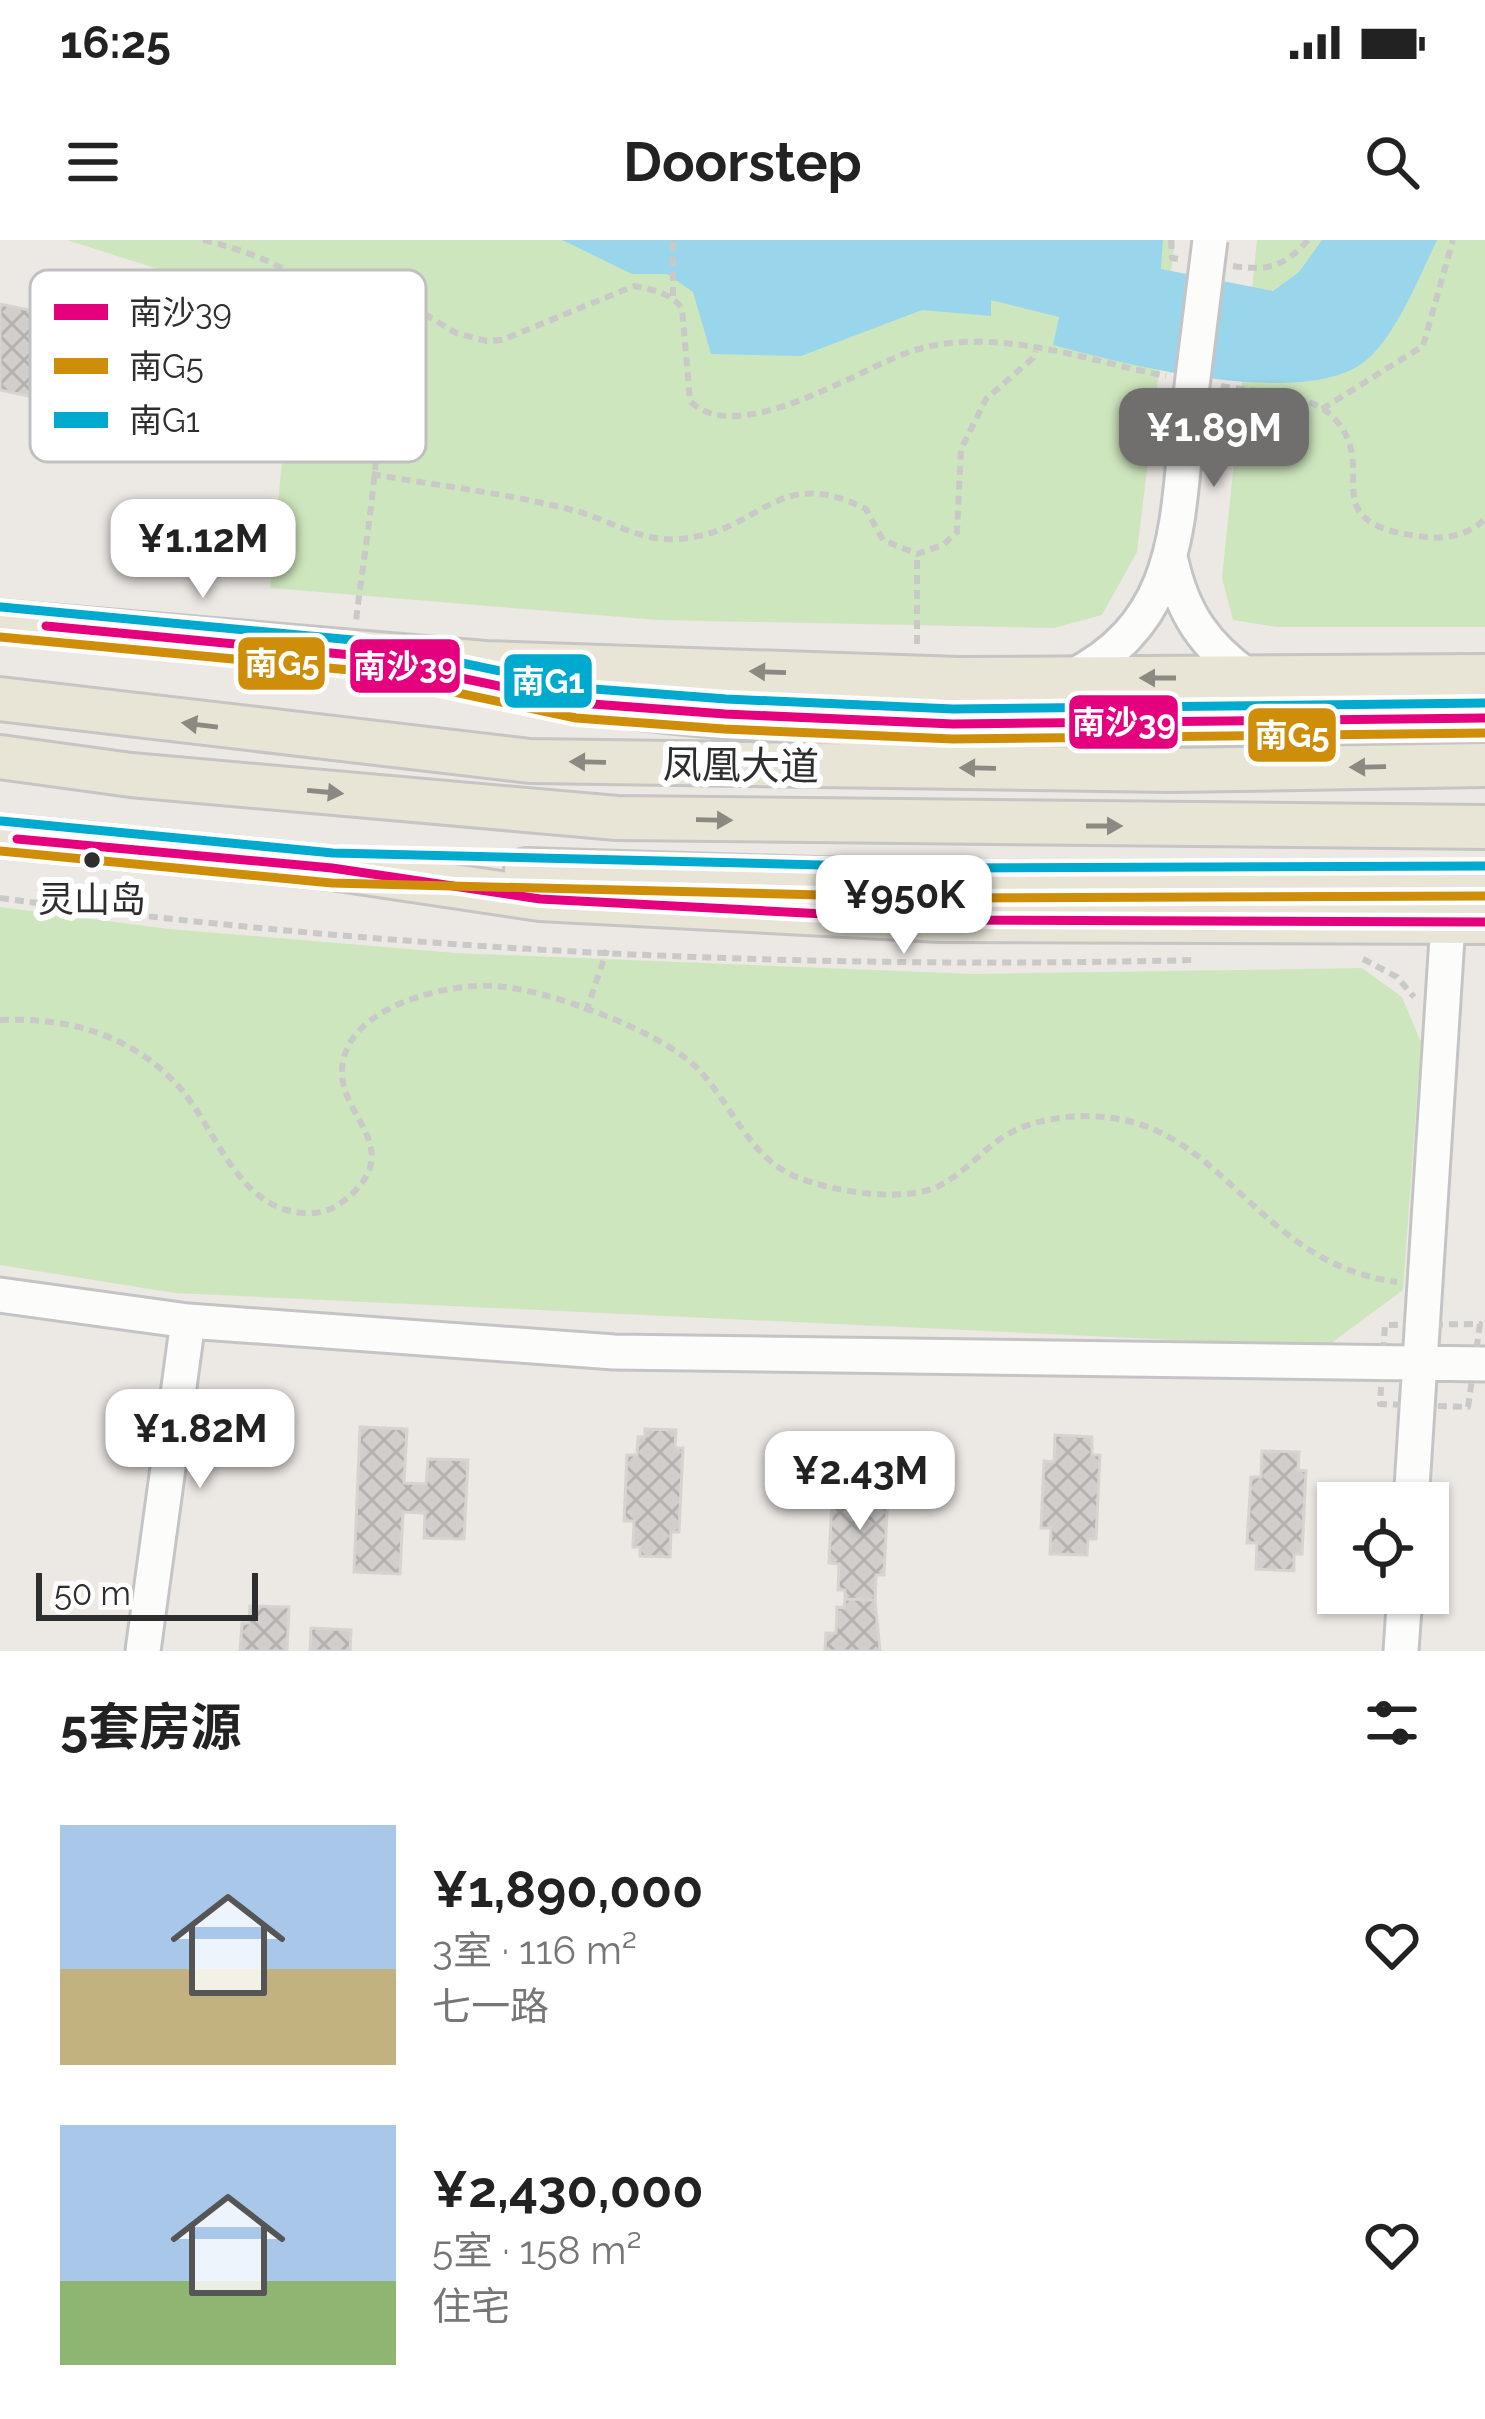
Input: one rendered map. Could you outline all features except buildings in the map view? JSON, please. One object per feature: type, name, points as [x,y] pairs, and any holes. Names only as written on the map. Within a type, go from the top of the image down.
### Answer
[{"type":"main road","points":[[0,622],[352,655],[916,678],[1485,676]]},
{"type":"main road","points":[[0,656],[46,626]]},
{"type":"main road","points":[[352,655],[579,703],[725,714],[953,724],[1485,718]]},
{"type":"main road","name":"凤凰大道","points":[[0,699],[530,761],[1170,770],[1485,765]]},
{"type":"main road","name":"凤凰大道","points":[[0,757],[131,775],[616,818],[1485,827]]},
{"type":"main road","points":[[6,832],[332,868],[540,898],[940,920],[1467,922]]},
{"type":"main road","points":[[332,868],[942,883],[1485,881]]},
{"type":"street","points":[[1069,678],[1093,667],[1134,632],[1156,598],[1171,561],[1210,240]]},
{"type":"street","points":[[1171,561],[1179,596],[1195,629],[1220,657],[1249,677]]},
{"type":"street","points":[[1412,1482],[1420,1364],[1467,922]]},
{"type":"street","points":[[0,1295],[188,1322],[614,1352],[1485,1364]]},
{"type":"street","points":[[143,1651],[188,1322]]},
{"type":"street","points":[[1401,1651],[1404,1614]]},
{"type":"path","points":[[203,240],[257,253],[281,270]]},
{"type":"path","points":[[673,240],[673,296],[686,320],[690,401],[715,416],[736,418],[782,406],[936,346],[980,337],[1189,390],[1322,410],[1337,420],[1352,460],[1350,498],[1364,520],[1388,532],[1431,538],[1470,533],[1485,519]]},
{"type":"path","points":[[1322,410],[1423,346],[1453,240]]},
{"type":"path","points":[[426,315],[456,333],[502,340],[634,286],[673,296]]},
{"type":"path","points":[[372,474],[576,510],[646,538],[679,539],[732,528],[790,491],[813,491],[866,509],[883,540],[917,554],[944,545],[957,532],[961,449],[986,399],[1035,351]]},
{"type":"path","points":[[352,655],[373,462]]},
{"type":"path","points":[[916,678],[917,554]]},
{"type":"path","points":[[0,898],[194,923],[608,950],[974,965],[1208,959]]},
{"type":"path","points":[[586,1012],[608,950]]},
{"type":"path","points":[[1348,956],[1382,967],[1420,1006]]},
{"type":"path","points":[[0,1020],[36,1018],[102,1031],[144,1056],[183,1092],[243,1181],[284,1209],[304,1213],[328,1211],[364,1182],[371,1144],[347,1097],[342,1065],[350,1039],[374,1018],[446,989],[494,986],[531,991],[643,1034],[694,1064],[744,1135],[794,1176],[832,1187],[926,1191],[1019,1127],[1081,1116],[1141,1123],[1169,1132],[1273,1227],[1319,1258],[1380,1280],[1413,1284]]},
{"type":"path","points":[[1377,1332],[1392,1318]]},
{"type":"green space","points":[[67,240],[1175,240],[1137,552],[1102,615],[1054,628],[658,620],[270,588],[282,462],[426,462],[426,270],[161,270]]},
{"type":"green space","points":[[1257,240],[1485,240],[1485,627],[1277,627],[1233,620],[1222,578]]},
{"type":"green space","points":[[0,907],[169,929],[456,953],[974,974],[1362,968],[1402,997],[1421,1042],[1403,1290],[1326,1347],[175,1293],[0,1265]]},
{"type":"water","points":[[562,240],[1163,240],[1161,269],[1273,291],[1299,272],[1322,240],[1437,240],[1384,342],[1360,365],[1331,377],[1253,382],[1165,371],[1053,345],[1059,317],[991,300],[991,316],[922,310],[801,356],[711,354],[693,292],[667,274],[632,274]]},
{"type":"transit line","name":"南G1","points":[[1,607],[353,640],[581,688],[726,699],[953,709],[1485,703]]},
{"type":"transit line","name":"南沙39","points":[[46,626],[352,655],[579,703],[725,714],[953,724],[1485,718]]},
{"type":"transit line","name":"南G5","points":[[0,637],[350,670],[576,718],[724,729],[953,739],[1485,733]]},
{"type":"transit line","name":"南G1","points":[[1,821],[333,853],[942,868],[1485,866]]},
{"type":"transit line","name":"南沙39","points":[[17,839],[332,868],[540,899],[940,920],[1485,922]]},
{"type":"transit line","name":"南G5","points":[[0,851],[332,883],[942,898],[1485,896]]},
{"type":"place","name":"灵山岛","points":[[92,860]]}]
